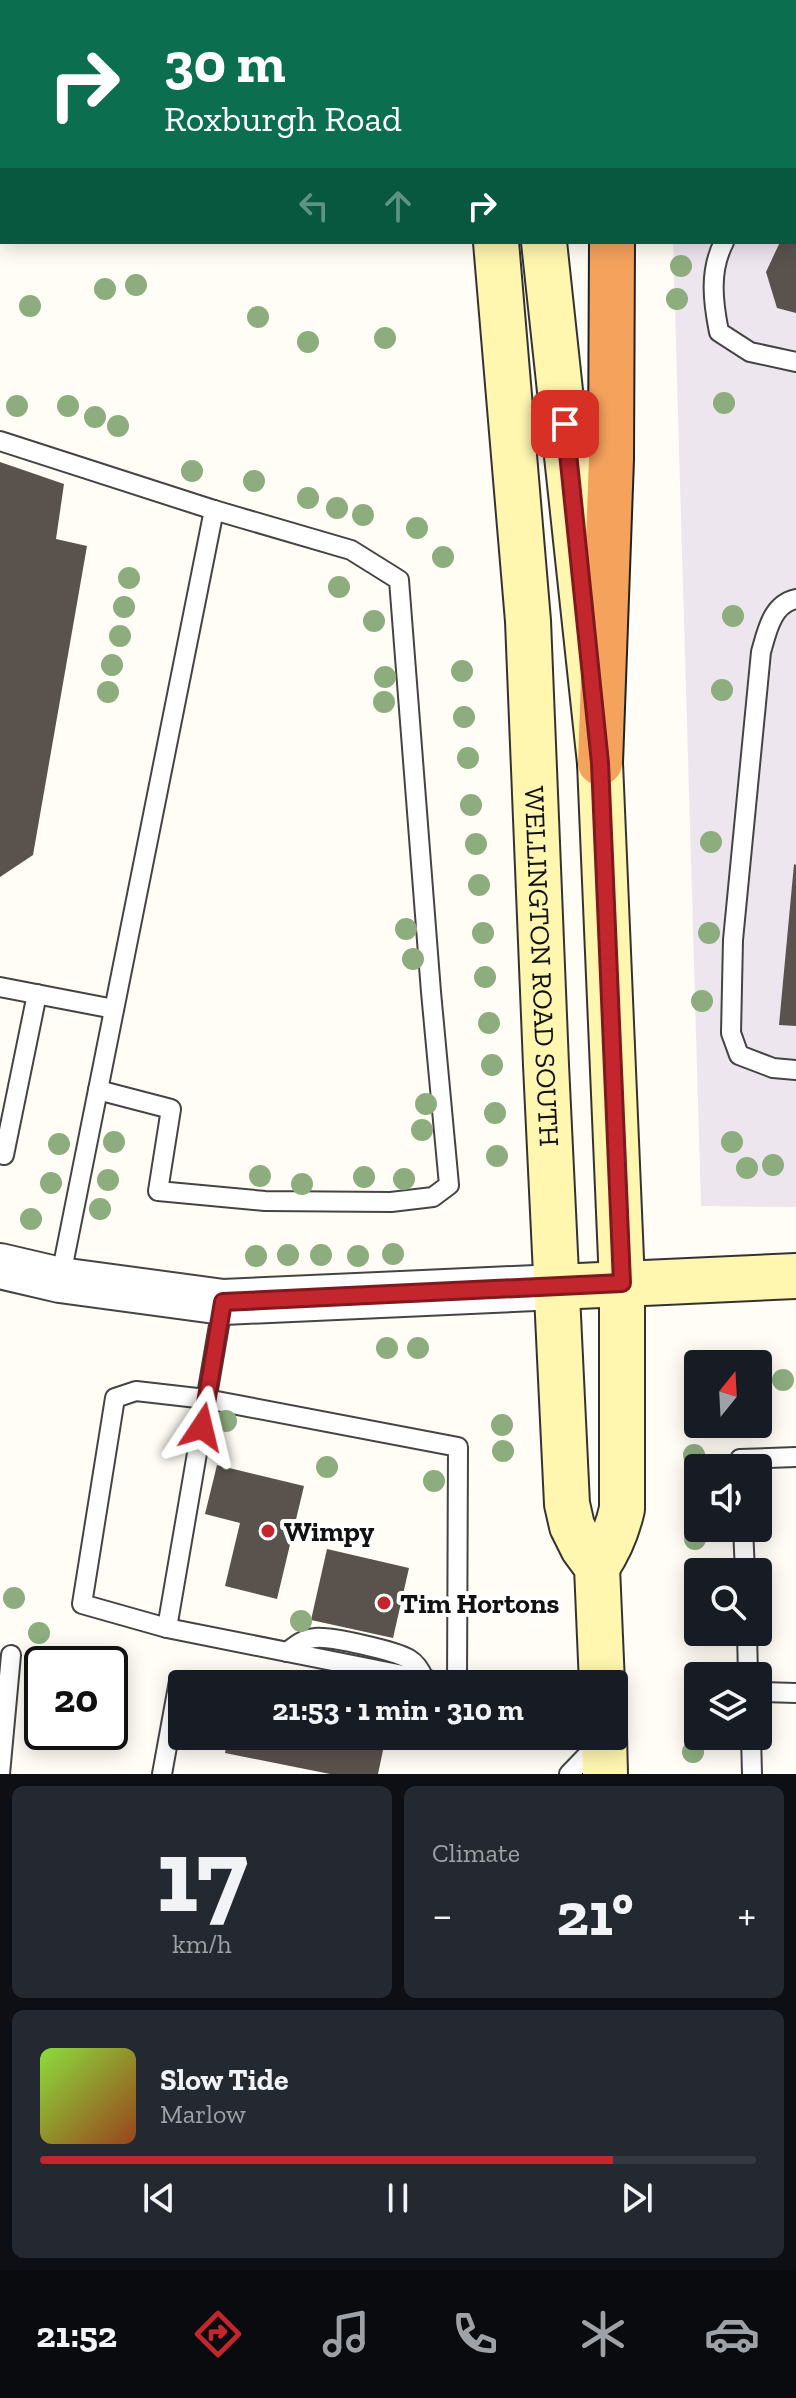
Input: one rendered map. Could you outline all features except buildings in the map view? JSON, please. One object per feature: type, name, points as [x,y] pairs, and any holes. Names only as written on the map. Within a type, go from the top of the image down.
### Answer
[{"type":"highway","points":[[600,763],[611,459],[612,244]]},
{"type":"main road","name":"WELLINGTON ROAD SOUTH","points":[[496,244],[528,621],[567,1504],[572,1526],[597,1567],[601,1670]]},
{"type":"main road","points":[[544,244],[600,763],[622,1283],[622,1509],[609,1549],[597,1567]]},
{"type":"main road","points":[[557,1287],[796,1276]]},
{"type":"street","points":[[0,1266],[60,1280],[223,1302],[557,1287]]},
{"type":"lane","points":[[723,244],[712,295],[719,332],[750,352],[796,362]]},
{"type":"lane","points":[[0,441],[214,510],[351,550],[399,580],[449,1185],[433,1197],[391,1202],[265,1201],[158,1191],[171,1109],[98,1090]]},
{"type":"lane","points":[[60,1280],[214,510]]},
{"type":"lane","points":[[796,599],[786,601],[770,620],[761,652],[733,940],[731,1033],[739,1055],[773,1068],[796,1070]]},
{"type":"lane","points":[[0,987],[114,1009]]},
{"type":"lane","points":[[0,1154],[4,1155],[37,994]]},
{"type":"lane","points":[[167,1628],[223,1302]]},
{"type":"lane","points":[[378,1670],[167,1628],[82,1604],[115,1398],[136,1391],[206,1399],[458,1447],[457,1670]]},
{"type":"lane","points":[[772,1458],[796,1457]]},
{"type":"lane","points":[[0,1774],[11,1655]]},
{"type":"lane","points":[[772,1692],[796,1693]]},
{"type":"lane","points":[[162,1774],[168,1741]]},
{"type":"lane","points":[[569,1774],[603,1750]]},
{"type":"lane","points":[[751,1750],[752,1774]]},
{"type":"shaded area","points":[[673,244],[796,244],[796,1207],[701,1206]]},
{"type":"place","name":"Wimpy","points":[[268,1531]]},
{"type":"place","name":"Tim Hortons","points":[[384,1603]]},
{"type":"route","points":[[202,1427],[223,1302],[622,1283],[600,763],[565,424]]}]
